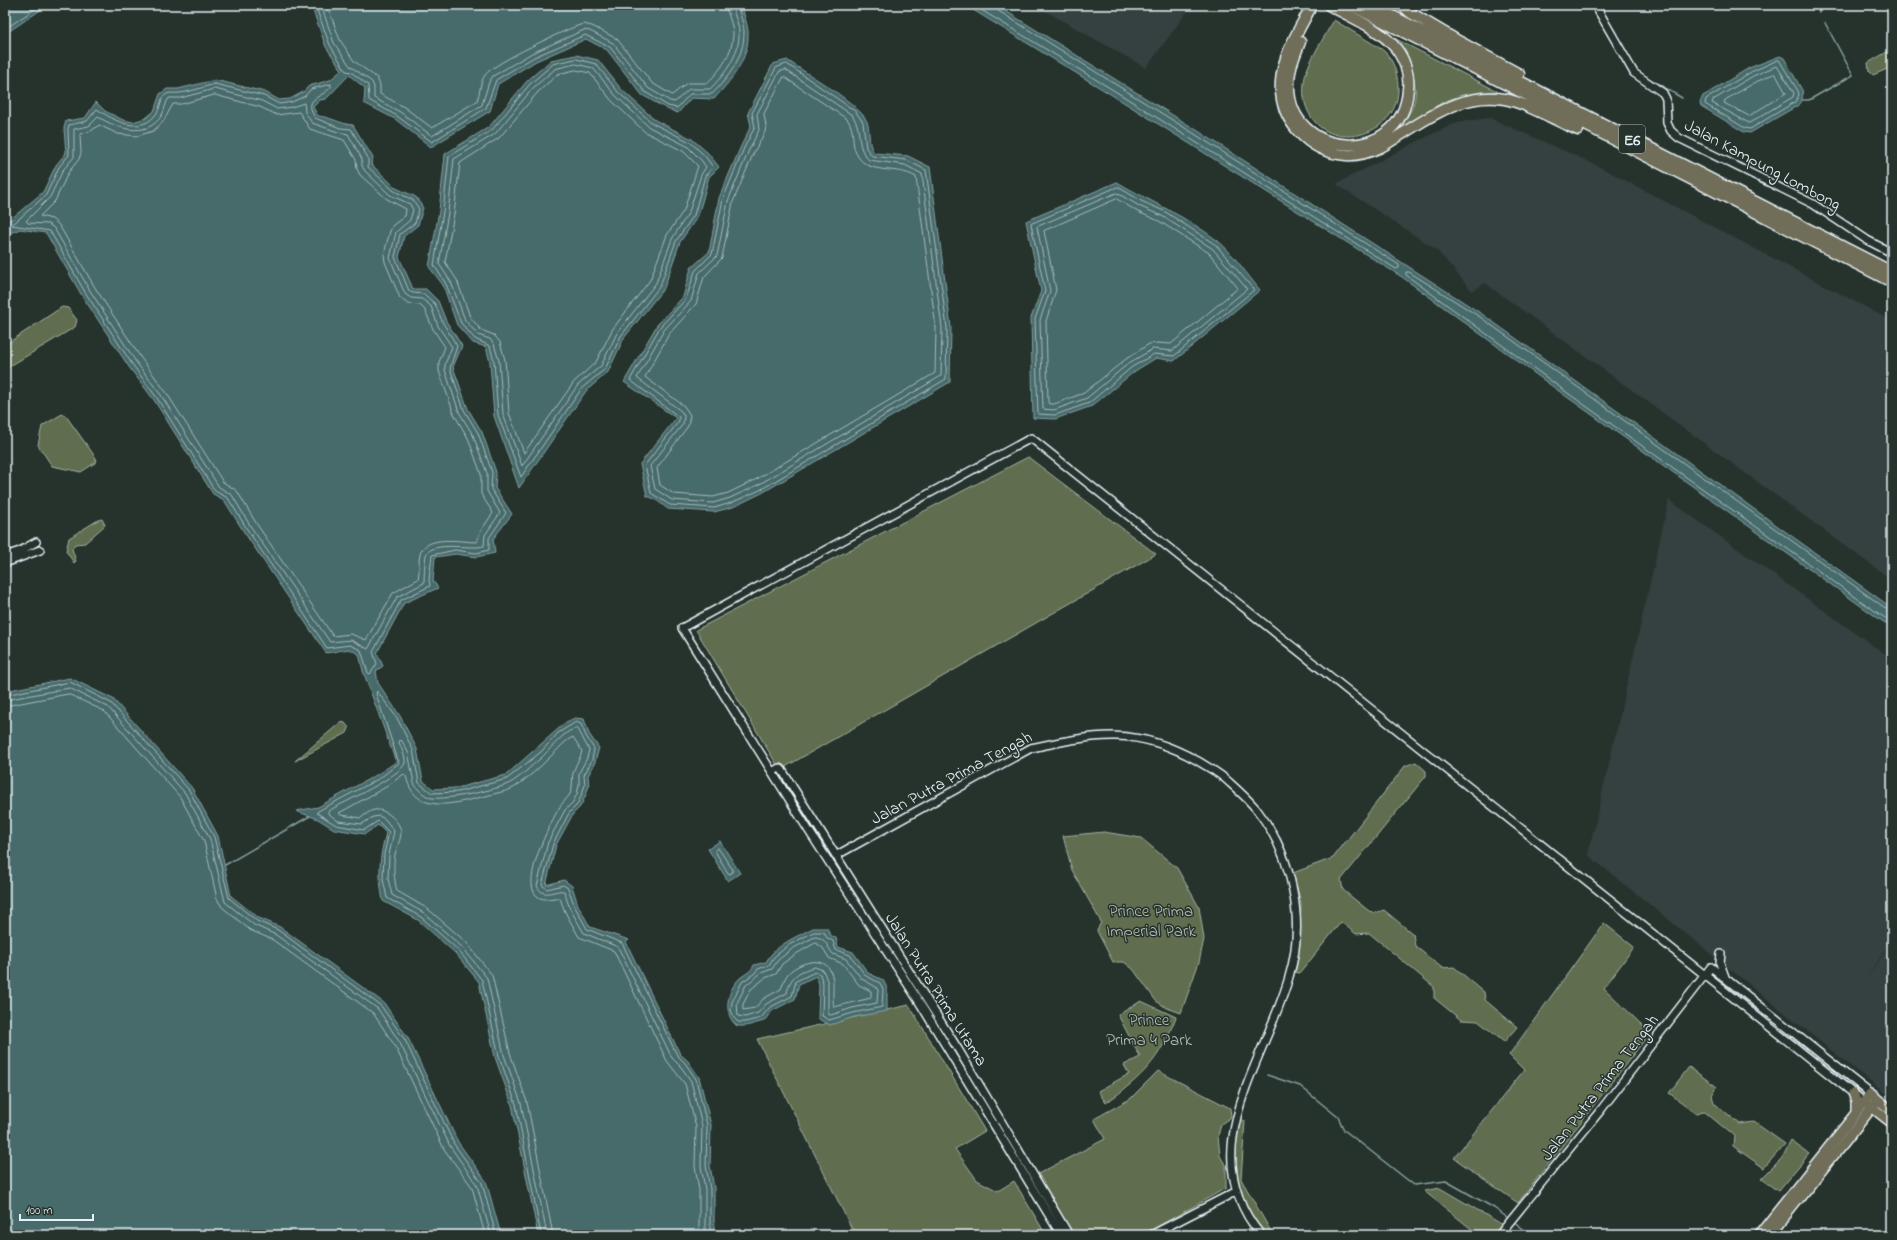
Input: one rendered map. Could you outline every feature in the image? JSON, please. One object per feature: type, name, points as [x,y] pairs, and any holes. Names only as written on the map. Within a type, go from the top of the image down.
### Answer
[{"type":"highway","points":[[1312,5],[1308,21],[1290,70],[1289,92],[1295,111],[1306,127],[1315,135],[1324,140],[1345,146],[1355,146],[1374,141],[1391,128],[1405,109],[1408,95],[1408,72],[1398,52],[1384,38],[1329,5]]},
{"type":"highway","points":[[1320,5],[1308,21],[1284,64],[1280,92],[1283,104],[1293,126],[1302,136],[1321,149],[1345,155],[1369,152],[1382,147],[1451,106],[1480,98],[1495,98],[1515,102],[1676,173]]},
{"type":"highway","name":"E6","points":[[1351,5],[1676,173],[1743,205],[1892,282]]},
{"type":"highway","name":"E6","points":[[1371,5],[1892,272]]},
{"type":"highway","points":[[1402,5],[1411,13],[1460,42],[1683,164]]},
{"type":"main road","points":[[1853,1093],[1856,1101],[1856,1112]]},
{"type":"main road","points":[[1759,1235],[1871,1094],[1875,1104],[1884,1117],[1892,1123]]},
{"type":"main road","points":[[1864,1102],[1875,1104],[1892,1111]]},
{"type":"main road","points":[[1770,1235],[1875,1104]]},
{"type":"main road","points":[[1863,1120],[1869,1117],[1884,1117]]},
{"type":"street","name":"Jalan Kampung Lombong","points":[[1595,5],[1634,73],[1663,93],[1666,98],[1667,123],[1671,131],[1679,138],[1814,204],[1867,240],[1892,253]]},
{"type":"street","name":"Jalan Putra Prima Utama","points":[[1061,1235],[918,1000],[682,628],[1031,438],[1692,965]]},
{"type":"street","points":[[5,556],[20,551],[36,542]]},
{"type":"street","points":[[5,564],[40,550]]},
{"type":"street","name":"Jalan Putra Prima Tengah","points":[[837,855],[1031,748],[1102,735],[1128,736],[1152,741],[1180,751],[1221,774],[1257,811],[1270,830],[1281,850],[1292,887],[1296,908],[1294,953],[1290,976],[1279,1008],[1242,1098],[1234,1124],[1231,1146],[1232,1169],[1237,1191],[1244,1208],[1261,1235]]},
{"type":"street","name":"Jalan Putra Prima Utama","points":[[772,772],[778,768],[782,770],[837,855],[958,1049],[1069,1235]]},
{"type":"street","points":[[1721,954],[1720,963],[1726,979],[1871,1094]]},
{"type":"street","points":[[1692,965],[1864,1102]]},
{"type":"street","points":[[1692,965],[1696,973],[1696,987],[1705,985],[1720,987]]},
{"type":"street","name":"Jalan Putra Prima Tengah","points":[[1501,1233],[1600,1111],[1711,967],[1726,979]]},
{"type":"street","points":[[1150,1235],[1237,1191]]},
{"type":"shaded area","points":[[1035,5],[1192,5],[1146,68]]},
{"type":"shaded area","points":[[1490,118],[1596,165],[1892,321],[1892,580],[1485,283],[1472,291],[1437,250],[1336,184],[1458,122]]},
{"type":"shaded area","points":[[1669,500],[1892,659],[1892,940],[1861,986],[1892,942],[1892,1099],[1588,855]]},
{"type":"green space","points":[[1334,20],[1383,51],[1393,63],[1397,76],[1398,85],[1396,104],[1387,118],[1374,129],[1359,135],[1342,136],[1326,131],[1313,120],[1305,103],[1304,81],[1308,67]]},
{"type":"green space","points":[[1392,37],[1497,91],[1462,95],[1443,102],[1393,134],[1413,107],[1415,86],[1409,65]]},
{"type":"green space","points":[[1892,49],[1892,67],[1873,75],[1869,71],[1868,63]]},
{"type":"green space","points":[[62,307],[68,308],[77,320],[75,327],[5,369],[5,345]]},
{"type":"green space","points":[[62,414],[66,416],[96,458],[95,463],[81,472],[52,466],[38,445],[42,426]]},
{"type":"green space","points":[[1028,457],[1156,554],[780,770],[696,630]]},
{"type":"green space","points":[[102,519],[105,525],[85,543],[75,544],[72,549],[76,561],[74,563],[66,551],[69,538]]},
{"type":"green space","points":[[341,722],[345,723],[349,728],[347,733],[295,761]]},
{"type":"green space","points":[[1416,762],[1426,771],[1426,776],[1341,880],[1343,890],[1369,911],[1375,913],[1384,910],[1413,934],[1415,946],[1442,968],[1454,967],[1484,992],[1485,1000],[1517,1027],[1504,1042],[1478,1021],[1461,1020],[1434,998],[1434,987],[1369,933],[1356,934],[1341,922],[1300,973],[1294,972],[1300,935],[1301,903],[1293,873],[1333,858],[1405,766]]},
{"type":"green space","name":"Prince Prima Imperial Park","points":[[1104,832],[1141,838],[1177,868],[1199,907],[1204,939],[1199,962],[1181,1013],[1167,1008],[1156,1001],[1133,969],[1124,962],[1113,962],[1097,931],[1101,922],[1072,870],[1063,836]]},
{"type":"green space","points":[[1604,923],[1634,947],[1604,988],[1650,1033],[1518,1203],[1454,1158],[1524,1070],[1509,1055]]},
{"type":"green space","name":"Prince Prima 4 Park","points":[[1141,1001],[1176,1017],[1163,1045],[1140,1076],[1106,1103],[1098,1091],[1129,1074],[1124,1065],[1140,1057],[1118,1015]]},
{"type":"green space","points":[[909,1005],[985,1131],[955,1149],[977,1180],[998,1191],[1014,1181],[1046,1235],[855,1235],[757,1039]]},
{"type":"green space","points":[[1689,1067],[1717,1087],[1712,1095],[1714,1103],[1740,1124],[1754,1122],[1785,1144],[1764,1168],[1733,1146],[1734,1136],[1705,1112],[1696,1113],[1669,1093]]},
{"type":"green space","points":[[1158,1071],[1230,1108],[1231,1117],[1221,1124],[1218,1136],[1220,1156],[1226,1166],[1226,1188],[1143,1235],[1072,1235],[1034,1176],[1105,1139],[1094,1119],[1130,1099]]},
{"type":"green space","points":[[1238,1119],[1245,1121],[1241,1179],[1273,1235],[1264,1235],[1245,1206],[1234,1169]]},
{"type":"green space","points":[[1791,1141],[1809,1154],[1778,1191],[1761,1179],[1782,1158]]},
{"type":"green space","points":[[1440,1188],[1503,1225],[1494,1235],[1479,1235],[1424,1191]]},
{"type":"water","points":[[5,5],[48,5],[5,34]]},
{"type":"water","points":[[311,5],[740,5],[742,7],[748,28],[748,41],[743,60],[733,77],[714,99],[691,98],[678,113],[667,109],[642,95],[607,50],[586,39],[536,61],[498,84],[490,111],[431,147],[395,119],[364,103],[365,88],[349,75],[326,99],[320,100],[313,107],[318,116],[353,125],[373,158],[371,164],[396,188],[416,197],[423,208],[418,225],[404,236],[399,257],[413,289],[426,289],[438,301],[446,321],[462,346],[453,367],[468,409],[482,432],[496,472],[495,488],[512,514],[493,539],[495,553],[476,557],[456,554],[435,557],[433,581],[438,588],[404,603],[377,653],[383,666],[376,671],[378,683],[400,716],[417,749],[423,781],[433,789],[457,788],[506,775],[566,722],[575,718],[584,719],[589,734],[599,748],[595,762],[588,776],[589,786],[585,797],[580,807],[573,814],[556,845],[546,885],[564,880],[572,886],[578,905],[590,927],[629,940],[626,942],[680,1054],[688,1061],[699,1077],[711,1125],[710,1166],[714,1188],[714,1235],[538,1235],[512,1105],[495,1057],[479,982],[455,953],[418,920],[383,901],[380,883],[380,867],[386,833],[378,825],[365,834],[334,829],[318,819],[296,811],[318,807],[378,774],[396,762],[363,671],[359,654],[349,649],[326,653],[224,500],[213,494],[154,400],[129,367],[81,294],[46,233],[20,229],[5,235],[5,224],[43,192],[56,165],[66,153],[64,128],[66,121],[85,118],[96,102],[105,111],[123,120],[133,122],[146,118],[154,111],[160,94],[167,89],[178,89],[215,80],[265,92],[279,100],[290,99],[303,92],[309,86],[330,80],[342,70],[326,47]]},
{"type":"water","points":[[965,5],[996,5],[1195,129],[1482,314],[1892,608],[1892,628],[1567,397],[1402,277],[1120,100]]},
{"type":"water","points":[[576,55],[598,60],[621,89],[655,120],[692,139],[708,153],[719,167],[709,177],[698,216],[680,242],[664,288],[624,338],[608,372],[586,391],[519,488],[494,416],[490,362],[486,347],[473,343],[457,325],[443,285],[429,267],[439,211],[445,154],[489,127],[527,81],[551,60]]},
{"type":"water","points":[[1780,56],[1784,58],[1802,90],[1802,98],[1797,106],[1750,133],[1744,132],[1701,106],[1700,102],[1703,96],[1749,68]]},
{"type":"water","points":[[787,60],[829,87],[859,111],[867,122],[870,144],[874,153],[908,156],[930,167],[951,327],[950,382],[762,493],[733,507],[714,512],[668,509],[655,499],[647,496],[640,464],[676,418],[624,382],[657,325],[683,297],[691,268],[709,252],[719,198],[751,126],[748,113],[773,64]]},
{"type":"water","points":[[1117,182],[1181,217],[1218,241],[1234,257],[1260,290],[1174,361],[1156,358],[1135,371],[1092,406],[1055,419],[1033,418],[1031,318],[1041,291],[1026,221]]},
{"type":"water","points":[[70,678],[113,699],[192,788],[218,836],[231,896],[259,918],[280,927],[384,1003],[408,1038],[458,1142],[486,1181],[501,1235],[5,1235],[5,691]]},
{"type":"water","points":[[720,841],[740,873],[728,881],[708,849]]},
{"type":"water","points":[[813,928],[827,928],[830,935],[836,938],[838,947],[853,952],[868,973],[883,980],[887,988],[887,1011],[854,1017],[830,1025],[818,1019],[819,984],[816,976],[799,984],[795,999],[772,1011],[764,1021],[746,1026],[737,1026],[732,1021],[728,1009],[729,995],[736,983],[750,971],[754,965],[766,962],[780,946]]},
{"type":"waterway","points":[[1815,5],[1819,12]]},
{"type":"waterway","points":[[1802,100],[1809,100],[1853,75],[1825,23]]},
{"type":"waterway","points":[[1638,72],[1682,98]]},
{"type":"waterway","points":[[225,865],[310,816]]},
{"type":"waterway","points":[[1267,1075],[1300,1086],[1338,1117],[1344,1130],[1414,1185],[1446,1181],[1494,1208],[1508,1218]]},
{"type":"waterway","points":[[1513,1221],[1531,1235]]}]
